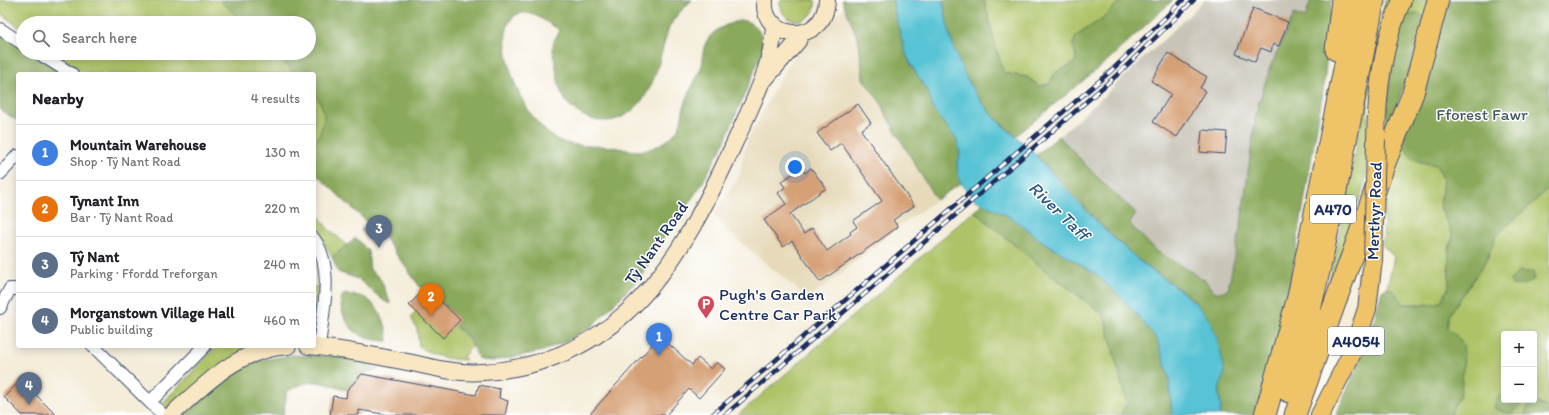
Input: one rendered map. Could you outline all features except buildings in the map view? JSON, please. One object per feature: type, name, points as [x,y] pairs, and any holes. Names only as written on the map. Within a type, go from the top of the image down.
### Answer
[{"type":"highway","points":[[1335,112],[1336,38],[1342,0]]},
{"type":"highway","name":"A470","points":[[1265,415],[1298,297],[1358,0]]},
{"type":"highway","name":"A470","points":[[1281,415],[1302,346],[1330,224],[1374,0]]},
{"type":"highway","points":[[1295,415],[1386,160],[1413,93],[1438,0]]},
{"type":"main road","name":"Tŷ Nant Road","points":[[316,346],[454,372],[482,372],[510,369],[541,362],[563,354],[594,338],[619,321],[644,296],[687,238],[708,200],[762,82],[773,41],[774,24],[768,15],[765,0]]},
{"type":"main road","name":"Tŷ Nant Road","points":[[762,82],[798,41],[801,33],[815,27],[823,19],[827,9],[827,0]]},
{"type":"main road","name":"Merthyr Road","points":[[1320,415],[1352,353],[1367,309],[1373,260],[1377,96],[1382,62],[1389,35],[1402,0]]},
{"type":"main road","points":[[774,24],[782,31],[795,34],[801,33]]},
{"type":"main road","points":[[172,415],[220,372],[238,360],[256,352],[277,348]]},
{"type":"street","points":[[0,29],[16,39]]},
{"type":"street","points":[[49,60],[69,72]]},
{"type":"street","points":[[0,174],[16,157]]},
{"type":"street","points":[[316,245],[324,267],[325,280],[316,334]]},
{"type":"street","points":[[0,308],[9,287]]},
{"type":"street","points":[[95,348],[163,415]]},
{"type":"street","points":[[150,402],[203,348]]},
{"type":"shaded area","points":[[1205,0],[1311,0],[1305,18],[1294,15],[1269,70],[1256,113],[1241,224],[1228,290],[1215,293],[1205,280],[1155,250],[1130,224],[1136,213],[1099,179],[1059,136],[1103,97]]},
{"type":"shaded area","points":[[845,6],[859,42],[863,79],[883,107],[883,110],[936,200],[897,228],[809,299],[726,230],[714,213],[739,177],[747,141],[780,79],[802,45],[826,27]]},
{"type":"green space","points":[[0,0],[220,0],[239,16],[16,16],[16,25],[0,13]]},
{"type":"green space","points":[[220,0],[692,0],[676,16],[669,28],[654,77],[643,99],[635,108],[624,116],[615,120],[606,121],[588,118],[579,113],[565,100],[561,92],[553,52],[554,41],[560,31],[558,29],[539,17],[526,13],[516,15],[511,19],[508,25],[506,44],[512,77],[530,113],[542,128],[556,139],[569,144],[612,147],[636,151],[658,146],[677,131],[687,99],[702,66],[704,47],[709,37],[717,30],[739,21],[746,21],[758,30],[764,48],[723,145],[700,187],[666,234],[640,278],[594,324],[570,339],[543,351],[493,361],[481,360],[477,356],[468,337],[455,325],[460,320],[427,287],[423,291],[383,236],[373,245],[361,230],[368,223],[317,175],[316,176],[316,142],[324,119],[322,107],[316,97],[316,72],[293,72],[282,60],[316,60],[316,16],[237,16]]},
{"type":"green space","points":[[780,0],[815,0],[814,9],[811,15],[805,19],[798,21],[791,20],[785,16],[781,9]]},
{"type":"green space","points":[[842,0],[893,0],[894,10],[905,51],[911,65],[929,93],[933,109],[957,140],[960,154],[957,165],[961,183],[936,200],[883,110],[883,106],[863,79],[859,42]]},
{"type":"green space","points":[[943,0],[984,0],[1004,73],[1027,77],[1039,86],[1049,84],[1056,72],[1075,63],[1076,56],[1073,45],[1076,36],[1104,17],[1121,0],[1173,0],[1107,61],[1016,136],[987,108],[965,76],[951,40]]},
{"type":"green space","points":[[984,0],[1121,0],[1104,17],[1076,36],[1073,45],[1076,56],[1075,63],[1056,72],[1049,84],[1039,86],[1027,77],[1004,73]]},
{"type":"green space","points":[[1311,0],[1332,0],[1324,85],[1285,314],[1256,415],[1219,415],[1221,410],[1219,390],[1224,372],[1195,301],[1135,257],[1101,225],[1036,155],[1059,136],[1099,179],[1136,213],[1130,224],[1155,250],[1205,280],[1215,293],[1228,290],[1241,224],[1256,113],[1269,70],[1294,14],[1305,18]]},
{"type":"green space","points":[[1385,0],[1393,0],[1373,67],[1368,100],[1366,179],[1323,311],[1335,256]]},
{"type":"green space","points":[[1411,0],[1432,0],[1427,18],[1406,15]]},
{"type":"green space","name":"Fforest Fawr","points":[[1444,0],[1549,0],[1549,188],[1496,236],[1486,261],[1449,315],[1447,327],[1462,342],[1464,348],[1461,391],[1452,409],[1451,415],[1336,415],[1368,343],[1382,291],[1387,288],[1393,290],[1404,304],[1419,305],[1442,301],[1449,286],[1449,249],[1453,236],[1440,207],[1443,178],[1436,165],[1412,158],[1402,143]]},
{"type":"green space","points":[[1417,14],[1427,18],[1386,137],[1390,75],[1396,45],[1406,15]]},
{"type":"green space","points":[[0,28],[16,39],[16,60],[49,60],[69,72],[16,72],[16,120],[0,110]]},
{"type":"green space","points":[[65,60],[293,60],[308,72],[83,72]]},
{"type":"green space","points":[[316,79],[344,102],[316,142]]},
{"type":"green space","points":[[1402,143],[1419,162],[1436,165],[1443,178],[1440,207],[1453,236],[1449,249],[1449,286],[1443,301],[1434,304],[1404,304],[1393,290],[1387,288],[1394,257],[1383,246],[1385,190]]},
{"type":"green space","points":[[1549,188],[1549,408],[1537,403],[1537,331],[1501,331],[1501,403],[1532,403],[1530,404],[1524,415],[1451,415],[1452,409],[1461,391],[1464,354],[1462,342],[1447,327],[1449,315],[1486,261],[1496,236]]},
{"type":"green space","points":[[983,203],[1012,218],[1042,241],[1096,274],[1128,304],[1157,339],[1169,376],[1172,415],[1120,415],[1127,404],[1104,315],[1046,271],[974,211]]},
{"type":"green space","points":[[974,211],[1046,271],[1104,315],[1127,404],[1120,415],[738,415]]},
{"type":"green space","points":[[316,212],[328,229],[347,245],[332,257],[316,229]]},
{"type":"green space","points":[[356,238],[368,251],[370,270],[380,278],[391,304],[384,301],[358,279],[338,272],[332,257]]},
{"type":"green space","points":[[1520,271],[1533,272],[1533,280],[1524,285],[1512,285],[1510,280]]},
{"type":"green space","points":[[325,282],[316,334],[316,286]]},
{"type":"green space","points":[[344,294],[356,295],[365,298],[376,307],[385,323],[388,341],[361,335],[348,324],[341,308],[340,298]]},
{"type":"green space","points":[[416,311],[448,323],[462,332],[472,346],[463,357],[466,360],[441,357],[424,350],[419,346],[417,329],[411,317]]},
{"type":"green space","points":[[215,348],[272,348],[171,415],[157,409]]},
{"type":"green space","points":[[293,355],[347,356],[368,363],[378,370],[362,374],[347,390],[318,382],[295,387],[287,392],[283,415],[181,415],[245,363]]},
{"type":"green space","points":[[1501,395],[1501,403],[1521,403],[1515,411],[1508,413],[1495,409],[1496,400]]},
{"type":"green space","points":[[1537,403],[1549,408],[1549,415],[1524,415],[1530,404]]},
{"type":"water","name":"River Taff","points":[[893,0],[943,0],[949,34],[954,50],[976,95],[986,108],[1002,125],[1032,151],[1108,232],[1135,257],[1185,294],[1203,311],[1212,325],[1223,362],[1224,374],[1219,391],[1219,415],[1172,415],[1169,376],[1157,339],[1128,304],[1096,274],[1042,241],[1012,218],[974,199],[961,183],[957,165],[960,154],[957,140],[933,109],[929,93],[911,65],[905,51],[894,10]]},
{"type":"railway","points":[[712,415],[1112,70],[1183,0]]},
{"type":"railway","points":[[725,415],[1117,75],[1194,0]]},
{"type":"place","name":"Tŷ Nant","points":[[379,248]]},
{"type":"place","name":"Tynant Inn","points":[[431,316]]},
{"type":"place","name":"Pugh's Garden Centre Car Park","points":[[706,319]]},
{"type":"place","name":"Mountain Warehouse","points":[[659,356]]},
{"type":"place","name":"Morganstown Village Hall","points":[[29,405]]}]
